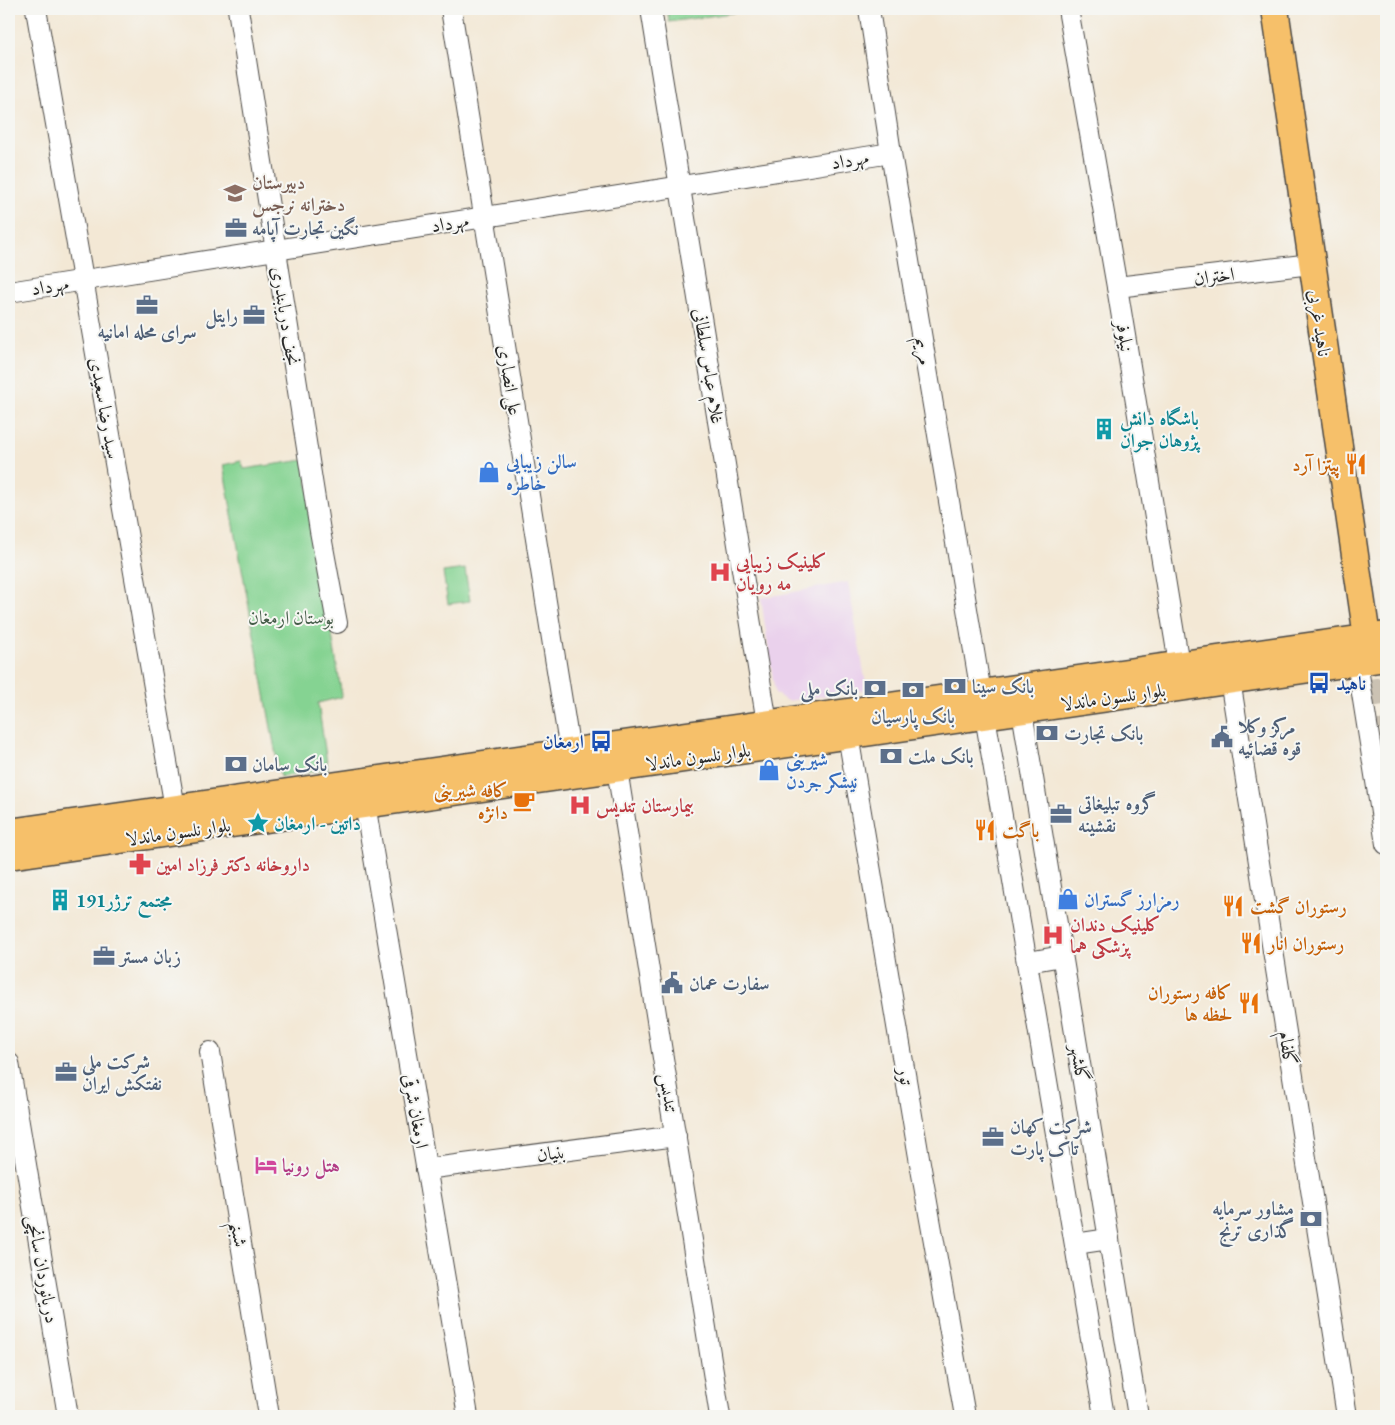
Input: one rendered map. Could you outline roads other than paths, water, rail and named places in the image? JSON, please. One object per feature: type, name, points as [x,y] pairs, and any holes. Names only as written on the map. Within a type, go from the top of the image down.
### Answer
[{"type":"main road","name":"ناهید غربی","points":[[1275,9],[1311,264],[1377,636]]},
{"type":"main road","name":"بلوار نلسون ماندلا","points":[[9,832],[175,808],[363,793],[617,769],[848,736],[983,704],[1178,664],[1377,636]]},
{"type":"main road","name":"بلوار نلسون ماندلا","points":[[9,856],[363,793],[570,751],[767,723],[983,704],[1022,710],[1386,658]]},
{"type":"street","name":"سید رضا سعیدی","points":[[36,9],[175,808]]},
{"type":"street","name":"نجف دریابندری","points":[[238,9],[320,531],[337,623]]},
{"type":"street","name":"علی انصاری","points":[[451,9],[570,751]]},
{"type":"street","name":"غلام عباس سلطانی","points":[[651,9],[767,723]]},
{"type":"street","name":"مریم","points":[[869,9],[891,153],[983,704]]},
{"type":"street","name":"نیلوفر","points":[[1068,9],[1117,287],[1178,664]]},
{"type":"street","name":"مهرداد","points":[[9,292],[891,153]]},
{"type":"street","name":"اختران","points":[[1117,287],[1311,264]]},
{"type":"street","points":[[1357,662],[1386,844]]},
{"type":"street","name":"گلفام","points":[[1230,680],[1347,1416]]},
{"type":"street","name":"گلشهر","points":[[983,704],[1104,1416]]},
{"type":"street","name":"گلشهر","points":[[1022,710],[1138,1416]]},
{"type":"street","name":"تور","points":[[848,736],[965,1416]]},
{"type":"street","name":"تندیس","points":[[617,769],[720,1416]]},
{"type":"street","name":"ارمغان شرقی","points":[[363,793],[468,1416]]},
{"type":"street","points":[[1028,962],[1062,956]]},
{"type":"street","name":"شبنم","points":[[210,1052],[269,1416]]},
{"type":"street","name":"دریانوردان سانچی","points":[[9,1063],[68,1416]]},
{"type":"street","name":"بنیان","points":[[426,1169],[676,1136]]},
{"type":"street","points":[[1074,1244],[1109,1239]]},
{"type":"tunnel","points":[[1372,636],[1386,728]]},
{"type":"place","name":"دبیرستان دخترانه نرجس","points":[[235,193]]},
{"type":"place","name":"نگین تجارت آپامه","points":[[236,228]]},
{"type":"place","name":"سرای محله امانیه","points":[[147,305]]},
{"type":"place","name":"رایتل","points":[[254,315]]},
{"type":"place","name":"باشگاه دانش پژوهان جوان","points":[[1104,429]]},
{"type":"place","name":"پیتزا آرد","points":[[1356,464]]},
{"type":"place","name":"سالن زیبایی خاطره","points":[[489,472]]},
{"type":"place","name":"کلینیک زیبایی مه رویان","points":[[720,572]]},
{"type":"place","name":"ناهید","points":[[1319,683]]},
{"type":"place","name":"بانک سینا","points":[[955,686]]},
{"type":"place","name":"بانک ملی","points":[[875,688]]},
{"type":"place","name":"بانک پارسیان","points":[[913,690]]},
{"type":"place","name":"بانک تجارت","points":[[1047,733]]},
{"type":"place","name":"مرکز وکلا قوه قضائیه","points":[[1222,737]]},
{"type":"place","name":"ارمغان","points":[[601,741]]},
{"type":"place","name":"بانک ملت","points":[[891,756]]},
{"type":"place","name":"بانک سامان","points":[[236,764]]},
{"type":"place","name":"شیرینی نیشکر جردن","points":[[769,770]]},
{"type":"place","name":"کافه شیرینی دانژه","points":[[524,801]]},
{"type":"place","name":"بیمارستان تندیس","points":[[580,805]]},
{"type":"place","name":"گروه تبلیغاتی نقشینه","points":[[1061,814]]},
{"type":"place","name":"داتین - ارمغان","points":[[258,823]]},
{"type":"place","name":"باگت","points":[[985,830]]},
{"type":"place","name":"داروخانه دکتر فرزاد امین","points":[[140,864]]},
{"type":"place","name":"رمزارز گستران","points":[[1068,899]]},
{"type":"place","name":"مجتمع ترژر191","points":[[60,900]]},
{"type":"place","name":"رستوران گشت","points":[[1233,906]]},
{"type":"place","name":"کلینیک دندان پزشکی هما","points":[[1053,935]]},
{"type":"place","name":"رستوران انار","points":[[1251,943]]},
{"type":"place","name":"زبان مستر","points":[[104,956]]},
{"type":"place","name":"سفارت عمان","points":[[672,983]]},
{"type":"place","name":"کافه رستوران لحظه ها","points":[[1249,1003]]},
{"type":"place","name":"شرکت ملی نفتکش ایران","points":[[66,1072]]},
{"type":"place","name":"شرکت کهان تاک پارت","points":[[993,1137]]},
{"type":"place","name":"هتل رونیا","points":[[266,1165]]},
{"type":"place","name":"مشاور سرمایه گذاری ترنج","points":[[1311,1219]]},
{"type":"park label","name":"بوستان ارمغان","points":[[291,617]]}]
